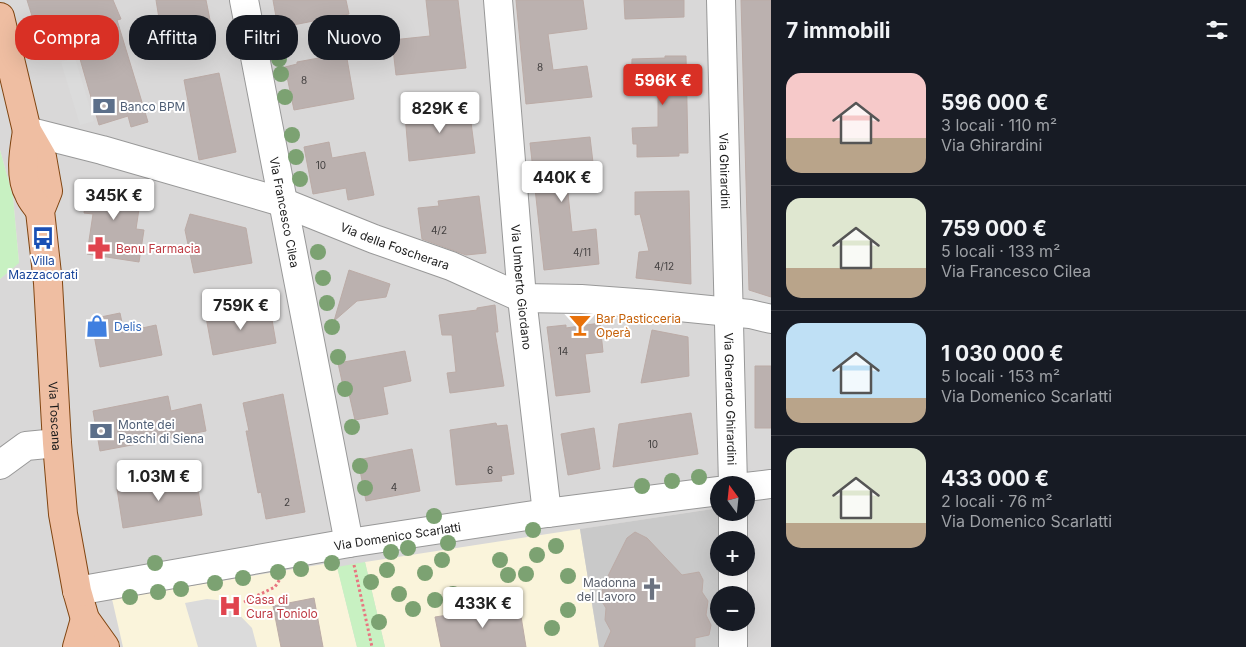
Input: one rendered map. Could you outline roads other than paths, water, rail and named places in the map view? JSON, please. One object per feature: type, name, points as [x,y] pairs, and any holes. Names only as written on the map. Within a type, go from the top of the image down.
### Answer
[{"type":"main road","name":"Via Toscana","points":[[0,17],[27,131],[42,157],[48,191],[40,211],[48,292],[57,443],[64,514],[84,619],[105,647]]},
{"type":"main road","name":"Via Toscana","points":[[77,647],[84,619]]},
{"type":"street","name":"Via Francesco Cilea","points":[[244,0],[349,543]]},
{"type":"street","name":"Via Umberto Giordano","points":[[498,0],[522,298],[547,513]]},
{"type":"street","name":"Via Ghirardini","points":[[721,0],[729,311]]},
{"type":"street","name":"Via della Foscherara","points":[[27,131],[102,150],[282,202],[374,239],[451,266],[522,298],[581,299],[729,311],[771,319]]},
{"type":"street","name":"Via Gherardo Ghirardini","points":[[729,311],[733,476]]},
{"type":"street","points":[[0,465],[26,446],[57,443]]},
{"type":"street","points":[[755,486],[771,484]]},
{"type":"street","name":"Via Domenico Scarlatti","points":[[78,591],[349,543],[547,513],[710,492]]},
{"type":"street","points":[[733,631],[733,647]]},
{"type":"place","name":"Banco BPM","points":[[104,106]]},
{"type":"place","name":"Villa Mazzacorati","points":[[43,238]]},
{"type":"place","name":"Benu Farmacia","points":[[99,248]]},
{"type":"place","name":"Bar Pasticceria Operà","points":[[580,325]]},
{"type":"place","name":"Delis","points":[[97,326]]},
{"type":"place","name":"Monte dei Paschi di Siena","points":[[101,431]]},
{"type":"place","name":"Madonna del Lavoro","points":[[652,589]]},
{"type":"place","name":"Casa di Cura Toniolo","points":[[230,606]]}]
